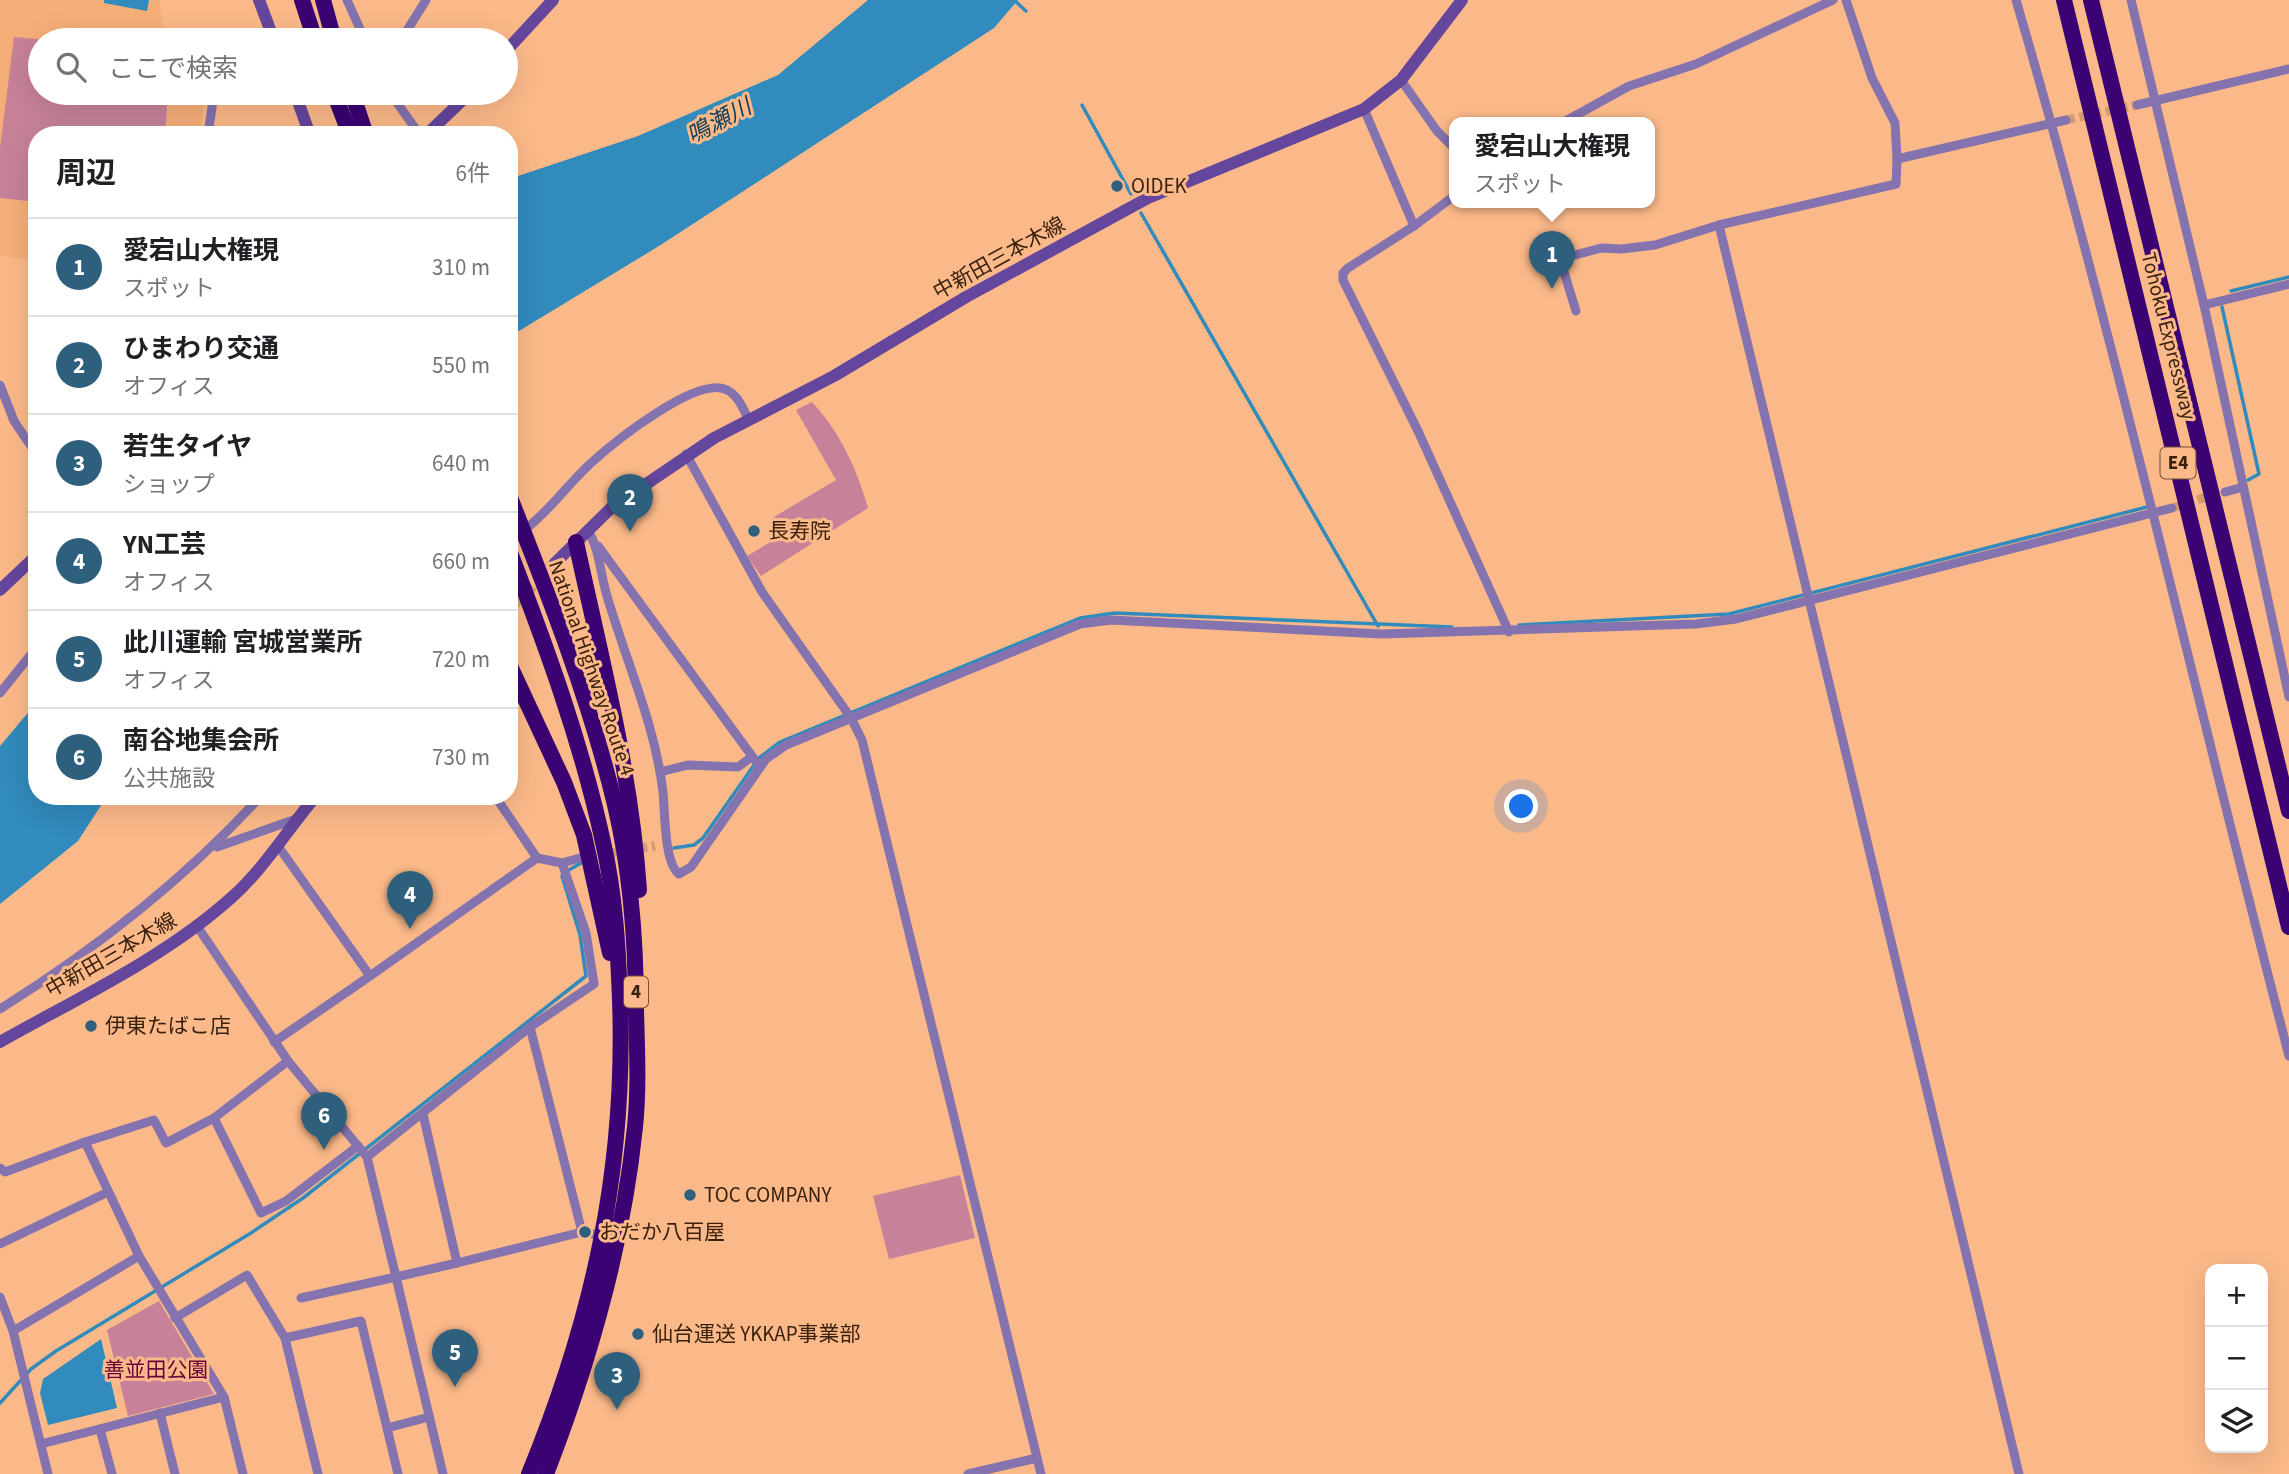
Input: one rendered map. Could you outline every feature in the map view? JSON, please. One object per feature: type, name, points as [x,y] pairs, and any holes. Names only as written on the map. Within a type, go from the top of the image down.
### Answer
[{"type":"highway","points":[[302,0],[311,28]]},
{"type":"highway","points":[[323,0],[331,28]]},
{"type":"highway","name":"Tohoku Expressway","points":[[2064,0],[2289,927]]},
{"type":"highway","name":"Tohoku Expressway","points":[[2091,0],[2289,811]]},
{"type":"highway","points":[[339,105],[347,126]]},
{"type":"highway","points":[[356,105],[363,126]]},
{"type":"highway","name":"National Highway Route 4","points":[[518,519],[596,732],[616,807],[630,889],[636,971],[635,1125],[621,1224],[574,1396],[546,1474]]},
{"type":"highway","points":[[576,542],[624,757],[635,824],[645,970],[637,1052]]},
{"type":"highway","name":"National Highway Route 4","points":[[518,573],[562,687],[594,802],[612,890],[620,993],[619,1119],[604,1236],[578,1340],[529,1474]]},
{"type":"highway","points":[[518,683],[564,782],[584,835],[620,993]]},
{"type":"main road","points":[[259,0],[270,28]]},
{"type":"main road","points":[[518,38],[553,0]]},
{"type":"main road","name":"中新田三本木線","points":[[555,563],[611,508],[686,454],[851,367],[965,297],[1148,198],[1364,109],[1401,80],[1462,0]]},
{"type":"main road","points":[[299,105],[307,126]]},
{"type":"main road","points":[[435,126],[457,105]]},
{"type":"main road","points":[[0,590],[28,564]]},
{"type":"main road","name":"中新田三本木線","points":[[0,1042],[197,926],[232,897],[278,846],[309,805]]},
{"type":"street","points":[[347,0],[360,28]]},
{"type":"street","points":[[408,28],[426,0]]},
{"type":"street","points":[[1573,117],[1629,86],[1683,69],[1833,0]]},
{"type":"street","points":[[1576,311],[1560,258],[1601,248],[1621,249],[1655,245],[1719,225],[1896,184],[1895,123],[1872,78],[1846,0]]},
{"type":"street","points":[[2016,0],[2052,124],[2153,514],[2289,1056]]},
{"type":"street","points":[[2131,0],[2157,99],[2204,305],[2289,697]]},
{"type":"street","points":[[2137,105],[2289,69]]},
{"type":"street","points":[[1401,80],[1437,131],[1449,143]]},
{"type":"street","points":[[209,126],[212,105]]},
{"type":"street","points":[[399,105],[414,126]]},
{"type":"street","points":[[1364,109],[1414,226]]},
{"type":"street","points":[[1897,159],[2066,120]]},
{"type":"street","points":[[1449,200],[1414,226],[1348,268],[1343,273],[1343,280],[1418,431],[1507,628]]},
{"type":"street","points":[[1719,225],[2019,1474]]},
{"type":"street","points":[[2204,305],[2289,284]]},
{"type":"street","points":[[0,385],[14,421],[28,442]]},
{"type":"street","points":[[520,524],[590,464],[693,391],[716,387],[727,390],[737,399],[749,420]]},
{"type":"street","points":[[686,454],[762,592],[848,714],[862,740],[1041,1474]]},
{"type":"street","points":[[2225,492],[2242,487]]},
{"type":"street","points":[[660,772],[688,765],[738,767],[755,762],[848,714],[1062,630],[1099,621],[1381,634],[1696,624],[1736,619],[1807,596],[2172,508]]},
{"type":"street","points":[[588,530],[755,762]]},
{"type":"street","points":[[597,545],[606,594],[647,719],[660,772],[667,844],[673,870],[679,874],[685,873],[755,762]]},
{"type":"street","points":[[0,693],[28,658]]},
{"type":"street","points":[[0,1009],[72,964],[212,849],[253,805]]},
{"type":"street","points":[[501,805],[537,858],[562,863],[580,858]]},
{"type":"street","points":[[212,849],[297,819]]},
{"type":"street","points":[[655,846],[667,844]]},
{"type":"street","points":[[278,846],[370,976]]},
{"type":"street","points":[[274,1042],[537,858]]},
{"type":"street","points":[[214,1118],[261,1213],[286,1201],[423,1114],[530,1027],[594,984],[586,933],[562,863]]},
{"type":"street","points":[[197,926],[274,1042],[362,1151],[396,1277],[443,1474]]},
{"type":"street","points":[[530,1027],[582,1232]]},
{"type":"street","points":[[0,1168],[5,1172],[154,1120],[166,1143],[214,1118],[288,1061]]},
{"type":"street","points":[[423,1114],[457,1263]]},
{"type":"street","points":[[85,1142],[139,1256],[224,1397],[243,1474]]},
{"type":"street","points":[[0,1244],[108,1192]]},
{"type":"street","points":[[301,1298],[582,1232],[604,1236]]},
{"type":"street","points":[[13,1331],[139,1256]]},
{"type":"street","points":[[175,1318],[247,1275],[285,1338],[318,1474]]},
{"type":"street","points":[[0,1297],[13,1331],[48,1474]]},
{"type":"street","points":[[285,1338],[360,1321],[398,1474]]},
{"type":"street","points":[[41,1444],[224,1397]]},
{"type":"street","points":[[160,1413],[175,1474]]},
{"type":"street","points":[[387,1428],[429,1417]]},
{"type":"street","points":[[100,1429],[111,1474]]},
{"type":"street","points":[[968,1474],[1037,1458]]},
{"type":"shaded area","points":[[0,0],[160,0],[165,28],[28,28],[28,105],[204,105],[200,126],[28,126],[28,260],[0,255]]},
{"type":"green space","points":[[14,37],[28,38],[28,105],[167,105],[166,126],[28,126],[28,201],[0,198],[0,148]]},
{"type":"green space","points":[[812,402],[831,426],[846,452],[859,479],[868,508],[761,576],[747,556],[784,534],[774,517],[836,480],[796,410]]},
{"type":"green space","points":[[960,1175],[975,1238],[889,1259],[873,1196]]},
{"type":"green space","name":"善並田公園","points":[[159,1301],[214,1394],[128,1416],[107,1330]]},
{"type":"water","points":[[104,0],[149,0],[147,11],[104,3]]},
{"type":"water","name":"鳴瀬川","points":[[868,0],[1018,0],[994,28],[659,246],[518,332],[518,176],[638,136],[778,75]]},
{"type":"water","points":[[28,713],[28,805],[101,805],[78,841],[0,904],[0,746]]},
{"type":"water","points":[[101,1339],[117,1408],[48,1425],[40,1393],[43,1379]]},
{"type":"waterway","points":[[1014,0],[1026,11]]},
{"type":"waterway","points":[[1082,105],[1131,194]]},
{"type":"waterway","points":[[1141,213],[1378,626]]},
{"type":"waterway","points":[[2231,291],[2289,277]]},
{"type":"waterway","points":[[2222,307],[2259,474],[2248,480]]},
{"type":"waterway","points":[[1519,625],[1729,614],[2147,507]]},
{"type":"waterway","points":[[674,848],[694,845],[703,838],[759,758],[780,742],[1080,618],[1115,613],[1452,627]]},
{"type":"waterway","points":[[569,870],[581,863]]},
{"type":"waterway","points":[[0,1403],[31,1369],[56,1351],[251,1233],[303,1198],[586,976],[580,935],[562,876]]},
{"type":"tunnel","points":[[2066,120],[2137,105]]},
{"type":"tunnel","points":[[2172,508],[2213,495]]},
{"type":"tunnel","points":[[518,600],[555,563]]},
{"type":"tunnel","points":[[585,857],[655,846]]},
{"type":"place","name":"OIDEK","points":[[1117,186]]},
{"type":"place","name":"愛宕山大権現","points":[[1552,289]]},
{"type":"place","name":"長寿院","points":[[754,531]]},
{"type":"place","name":"ひまわり交通","points":[[630,532]]},
{"type":"place","name":"YN工芸","points":[[410,929]]},
{"type":"place","name":"伊東たばこ店","points":[[91,1026]]},
{"type":"place","name":"南谷地集会所","points":[[324,1150]]},
{"type":"place","name":"TOC COMPANY","points":[[690,1195]]},
{"type":"place","name":"おだか八百屋","points":[[585,1232]]},
{"type":"place","name":"仙台運送 YKKAP事業部","points":[[638,1334]]},
{"type":"place","name":"此川運輸 宮城営業所","points":[[455,1387]]},
{"type":"place","name":"若生タイヤ","points":[[617,1410]]}]
